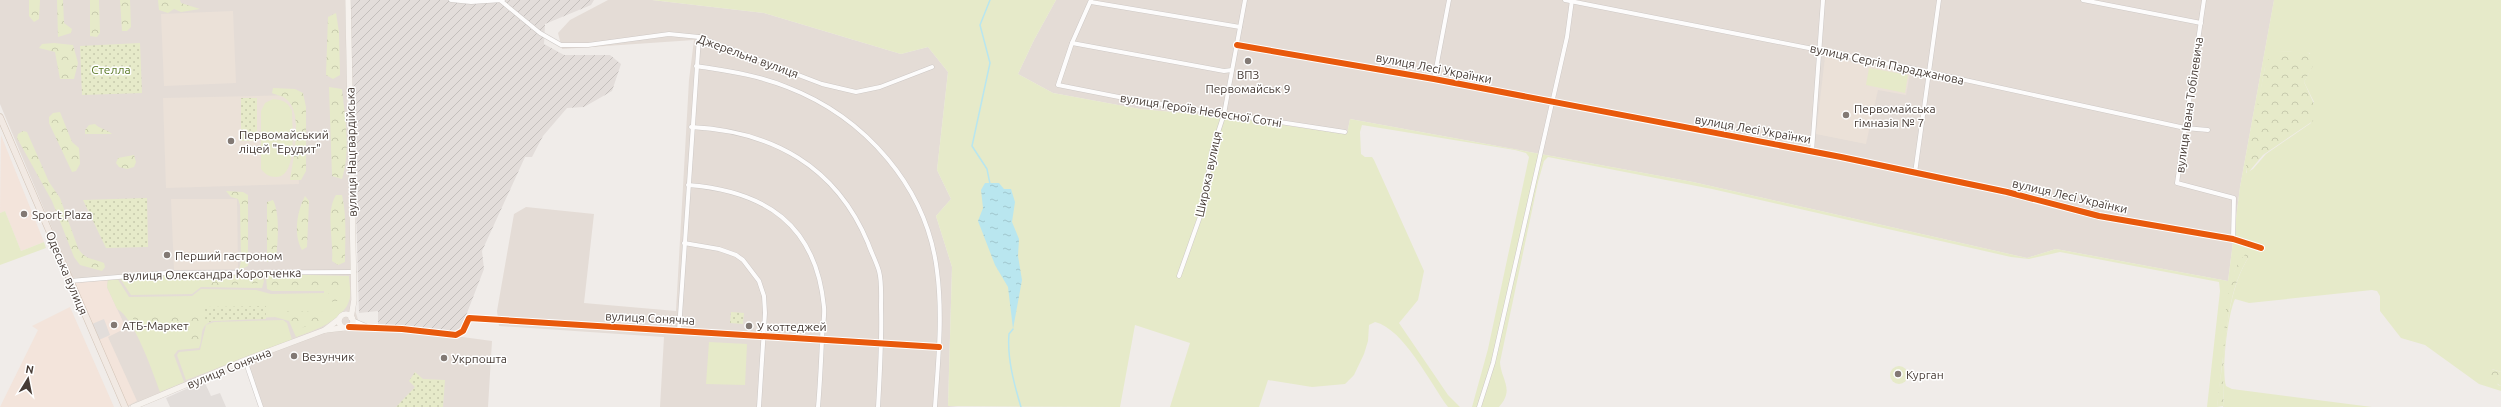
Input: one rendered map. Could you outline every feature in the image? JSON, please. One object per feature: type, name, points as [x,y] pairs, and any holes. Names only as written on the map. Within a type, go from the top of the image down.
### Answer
[{"type":"main road","name":"Одеська вулиця","points":[[0,117],[125,407]]},
{"type":"street","name":"вулиця Нацгвардійська","points":[[346,327],[352,319],[354,305],[348,0]]},
{"type":"street","points":[[451,0],[471,2],[505,0]]},
{"type":"street","name":"Джерельна вулиця","points":[[501,0],[540,33],[561,44],[588,45],[669,34],[699,36],[822,84],[856,92],[880,87],[932,67]]},
{"type":"street","name":"Широка вулиця","points":[[1179,276],[1202,211],[1212,152],[1224,114],[1245,0]]},
{"type":"street","points":[[1434,79],[1449,0]]},
{"type":"street","name":"вулиця Сергія Параджанова","points":[[1565,0],[1929,72],[2185,128],[2208,130]]},
{"type":"street","points":[[1812,151],[1821,51],[1823,0]]},
{"type":"street","points":[[1915,173],[1939,0]]},
{"type":"street","points":[[2083,0],[2201,23]]},
{"type":"street","name":"вулиця Івана Тобілевича","points":[[2204,0],[2177,183],[2234,198],[2233,239]]},
{"type":"street","points":[[1232,70],[1224,71],[1072,43],[1091,1],[1240,27]]},
{"type":"street","points":[[1479,407],[1493,363],[1572,1]]},
{"type":"street","points":[[679,330],[691,127],[699,36]]},
{"type":"street","name":"вулиця Героїв Небесної Сотні","points":[[1072,43],[1058,85],[1129,99],[1345,132]]},
{"type":"street","name":"вулиця Лесі Українки","points":[[1237,45],[1434,79],[1812,151],[2007,192],[2099,216],[2233,239],[2261,248]]},
{"type":"street","points":[[696,66],[750,75],[805,94],[825,105],[860,131],[886,156],[917,202],[931,239],[937,270],[940,306],[939,347],[934,407]]},
{"type":"street","points":[[691,127],[734,131],[776,144],[800,158],[832,185],[850,208],[861,228],[879,271],[883,342],[878,407]]},
{"type":"street","points":[[688,185],[721,188],[768,205],[801,238],[816,266],[824,308],[818,407]]},
{"type":"street","points":[[684,243],[719,249],[743,260],[759,281],[764,296],[764,336],[759,407]]},
{"type":"street","name":"вулиця Олександра Коротченка","points":[[70,281],[166,274],[354,272]]},
{"type":"street","points":[[346,327],[339,323],[341,317],[354,305]]},
{"type":"street","points":[[341,317],[346,315],[352,319]]},
{"type":"street","name":"вулиця Сонячна","points":[[325,330],[341,317]]},
{"type":"street","name":"вулиця Сонячна","points":[[133,407],[245,360],[325,330],[346,327],[370,327],[456,335],[463,331],[469,318],[883,342],[939,347]]},
{"type":"street","name":"вулиця Сонячна","points":[[352,319],[370,327]]},
{"type":"street","points":[[245,360],[261,407]]},
{"type":"shaded area","points":[[0,0],[345,0],[352,300],[359,323],[492,341],[488,407],[261,407],[245,361],[127,407],[0,104]]},
{"type":"shaded area","points":[[350,0],[594,0],[591,5],[545,24],[544,44],[564,55],[610,55],[621,64],[612,91],[584,107],[567,108],[543,136],[532,157],[525,157],[482,251],[484,269],[460,331],[457,334],[378,324],[378,311],[359,313]]},
{"type":"shaded area","points":[[608,0],[652,0],[764,13],[901,54],[928,47],[948,72],[937,170],[951,199],[936,216],[952,267],[948,406],[958,407],[660,407],[664,337],[499,326],[497,311],[514,214],[526,207],[594,214],[584,303],[676,311],[689,80],[694,40],[562,49],[558,33],[570,20]]},
{"type":"shaded area","points":[[1056,0],[2274,0],[2240,187],[2228,281],[2056,249],[2027,258],[1693,182],[1350,119],[1347,134],[1226,117],[1140,109],[1053,93],[1018,74],[1034,40]]},
{"type":"shaded area","points":[[233,11],[236,83],[164,86],[161,14]]},
{"type":"shaded area","name":"Первомайська гімназія № 7","points":[[1825,57],[1910,73],[1906,95],[1878,90],[1866,144],[1816,134]]},
{"type":"shaded area","name":"Первомайський ліцей \"Ерудит\"","points":[[296,95],[299,184],[166,188],[163,98]]},
{"type":"shaded area","points":[[1,135],[44,242],[21,251],[5,211],[0,213]]},
{"type":"shaded area","points":[[171,199],[237,199],[238,269],[174,270]]},
{"type":"shaded area","points":[[108,279],[107,287],[126,328],[108,337],[137,401],[127,406],[74,282]]},
{"type":"shaded area","points":[[70,307],[114,407],[0,407],[38,330],[32,326]]},
{"type":"shaded area","points":[[104,319],[110,335],[99,340],[92,324]]},
{"type":"shaded area","points":[[204,381],[211,396],[220,393],[226,407],[170,407],[166,398]]},
{"type":"green space","points":[[29,0],[40,0],[39,19],[34,22],[29,16]]},
{"type":"green space","points":[[57,0],[63,0],[64,23],[72,29],[71,33],[58,37]]},
{"type":"green space","points":[[90,0],[99,0],[100,33],[97,37],[90,36]]},
{"type":"green space","points":[[120,0],[130,0],[131,27],[127,31],[122,31]]},
{"type":"green space","points":[[158,0],[180,0],[181,3],[200,9],[181,12],[174,9],[168,13],[159,10]]},
{"type":"green space","points":[[652,0],[1056,0],[1034,40],[1018,74],[1053,93],[1140,109],[1226,117],[1347,134],[1350,119],[1693,182],[2027,258],[2056,249],[2228,281],[2240,187],[2274,0],[2501,0],[2501,372],[2492,369],[2498,385],[2501,386],[2501,391],[2479,384],[2425,345],[2401,338],[2380,311],[2380,296],[2377,291],[2372,290],[2249,303],[2235,299],[2232,306],[2228,329],[2224,368],[2226,386],[2232,389],[2372,407],[2223,407],[2223,373],[2229,312],[2237,281],[2250,255],[2235,270],[2232,281],[2217,407],[2207,407],[2220,291],[2219,282],[2060,252],[2029,259],[2011,257],[1712,189],[1548,157],[1544,161],[1538,182],[1500,362],[1506,384],[1506,395],[1504,401],[1499,407],[1472,407],[1488,349],[1529,157],[1526,153],[1515,150],[1362,125],[1360,132],[1361,154],[1365,157],[1372,157],[1374,160],[1424,271],[1418,300],[1399,323],[1448,395],[1460,407],[1448,407],[1416,358],[1406,346],[1386,327],[1375,322],[1369,325],[1368,341],[1364,354],[1354,375],[1345,384],[1312,387],[1268,380],[1259,407],[1170,407],[1190,343],[1135,325],[1120,407],[948,406],[952,267],[936,216],[951,199],[937,170],[948,72],[928,47],[901,54],[764,13]],"holes":[[[2278,51],[2310,53],[2312,67],[2304,82],[2314,102],[2311,123],[2266,154],[2253,169],[2246,173],[2265,67]]]},
{"type":"green space","points":[[336,13],[339,32],[340,75],[333,79],[326,75],[328,17]]},
{"type":"green space","points":[[54,43],[73,45],[78,63],[74,79],[60,79],[55,52],[39,48],[42,44]]},
{"type":"green space","name":"Стелла","points":[[140,43],[142,93],[82,95],[80,46]]},
{"type":"green space","points":[[2271,52],[2306,52],[2318,57],[2304,82],[2315,106],[2313,121],[2263,155],[2247,174],[2246,164],[2265,67]]},
{"type":"green space","points":[[1869,68],[1908,75],[1905,93],[1866,85]]},
{"type":"green space","points":[[329,87],[342,89],[347,146],[345,168],[342,179],[332,176]]},
{"type":"green space","points":[[273,88],[295,89],[303,93],[306,107],[306,171],[301,180],[290,180],[296,137],[295,114],[291,105],[286,99],[272,93]]},
{"type":"green space","points":[[241,98],[257,98],[257,141],[241,141]]},
{"type":"green space","points":[[273,99],[285,102],[289,105],[292,111],[293,139],[291,160],[288,169],[283,175],[276,177],[267,175],[261,169],[261,111],[265,103]]},
{"type":"green space","points":[[60,112],[72,142],[79,148],[80,164],[76,171],[72,172],[49,123],[49,117],[53,113]]},
{"type":"green space","points":[[95,124],[112,134],[85,134],[85,130],[89,125]]},
{"type":"green space","points":[[23,131],[27,132],[49,182],[60,198],[78,248],[86,257],[104,263],[105,267],[102,271],[80,265],[74,257],[52,201],[17,138],[18,134]]},
{"type":"green space","points":[[134,155],[136,162],[134,167],[127,169],[119,167],[116,163],[118,158]]},
{"type":"green space","points":[[226,191],[243,192],[248,195],[248,266],[239,270],[241,261],[240,205],[238,199],[231,197]]},
{"type":"green space","points":[[336,195],[342,195],[345,220],[345,262],[338,265],[332,261],[330,218]]},
{"type":"green space","points":[[305,196],[309,201],[307,247],[302,250],[299,244],[297,223]]},
{"type":"green space","points":[[147,198],[148,247],[106,248],[83,200]]},
{"type":"green space","points":[[273,200],[278,220],[277,251],[276,257],[267,262],[267,202]]},
{"type":"green space","points":[[5,211],[21,251],[44,242],[46,248],[0,265],[0,213]]},
{"type":"green space","points":[[2249,251],[2250,255],[2237,281],[2229,311],[2223,372],[2223,406],[2217,407],[2229,291],[2233,275],[2239,262]]},
{"type":"green space","points":[[268,274],[349,276],[350,298],[346,308],[341,314],[327,324],[296,337],[289,321],[275,317],[212,321],[203,329],[199,348],[178,350],[174,355],[184,382],[160,392],[148,359],[136,334],[130,323],[117,309],[107,287],[108,279],[117,278],[129,297],[192,296],[201,289],[256,290],[271,294],[324,293],[324,291],[272,291],[267,289],[266,276]]},
{"type":"green space","points":[[162,275],[262,275],[264,281],[262,288],[201,287],[192,294],[131,295],[121,280],[122,278]]},
{"type":"green space","points":[[277,275],[319,279],[323,282],[323,287],[316,290],[305,287],[273,289],[269,283],[270,278]]},
{"type":"green space","points":[[211,277],[252,278],[260,283],[213,286],[208,284],[207,280]]},
{"type":"green space","points":[[333,277],[338,278],[340,284],[340,294],[336,303],[331,301],[328,292],[330,280]]},
{"type":"green space","points":[[266,306],[266,319],[212,321],[205,324],[204,307]]},
{"type":"green space","points":[[288,311],[325,312],[329,315],[313,326],[296,328],[284,314]]},
{"type":"green space","points":[[731,312],[744,313],[743,324],[730,323]]},
{"type":"green space","points":[[132,315],[192,315],[198,317],[201,328],[199,343],[193,346],[189,344],[190,332],[187,328],[153,331],[135,324]]},
{"type":"green space","points":[[283,320],[287,323],[292,340],[186,380],[177,355],[179,352],[200,350],[206,325],[214,322]]},
{"type":"green space","points":[[709,342],[747,344],[745,385],[706,384]]},
{"type":"green space","points":[[1895,366],[1903,366],[1908,371],[1906,382],[1903,384],[1895,384],[1890,379],[1890,371]]},
{"type":"green space","points":[[2491,369],[2501,372],[2501,386],[2492,377],[2489,370]]},
{"type":"green space","points":[[415,372],[423,379],[445,380],[443,407],[396,407],[415,387],[409,381]]},
{"type":"water","points":[[985,183],[999,183],[1004,189],[1011,189],[1015,202],[1012,222],[1019,239],[1018,256],[1022,280],[1013,329],[1008,287],[995,265],[978,221],[983,208],[981,190]]},
{"type":"waterway","points":[[990,0],[980,25],[990,63],[972,146],[987,169],[990,184]]},
{"type":"waterway","points":[[1013,329],[1009,334],[1010,362],[1021,407]]},
{"type":"cycle path","points":[[1237,45],[1434,79],[1841,157],[2007,192],[2099,216],[2233,239],[2261,248]]},
{"type":"cycle path","points":[[349,327],[402,329],[456,335],[463,331],[469,318],[939,347]]},
{"type":"place","name":"ВПЗ Первомайськ 9","points":[[1248,61]]},
{"type":"place","name":"Первомайська гімназія № 7","points":[[1846,115]]},
{"type":"place","name":"Первомайський ліцей \"Ерудит\"","points":[[231,141]]},
{"type":"place","name":"Sport Plaza","points":[[24,214]]},
{"type":"place","name":"Перший гастроном","points":[[167,255]]},
{"type":"place","name":"АТБ-Маркет","points":[[114,325]]},
{"type":"place","name":"У коттеджей","points":[[749,326]]},
{"type":"place","name":"Везунчик","points":[[294,356]]},
{"type":"place","name":"Укрпошта","points":[[444,358]]},
{"type":"place","name":"Курган","points":[[1898,374]]}]
